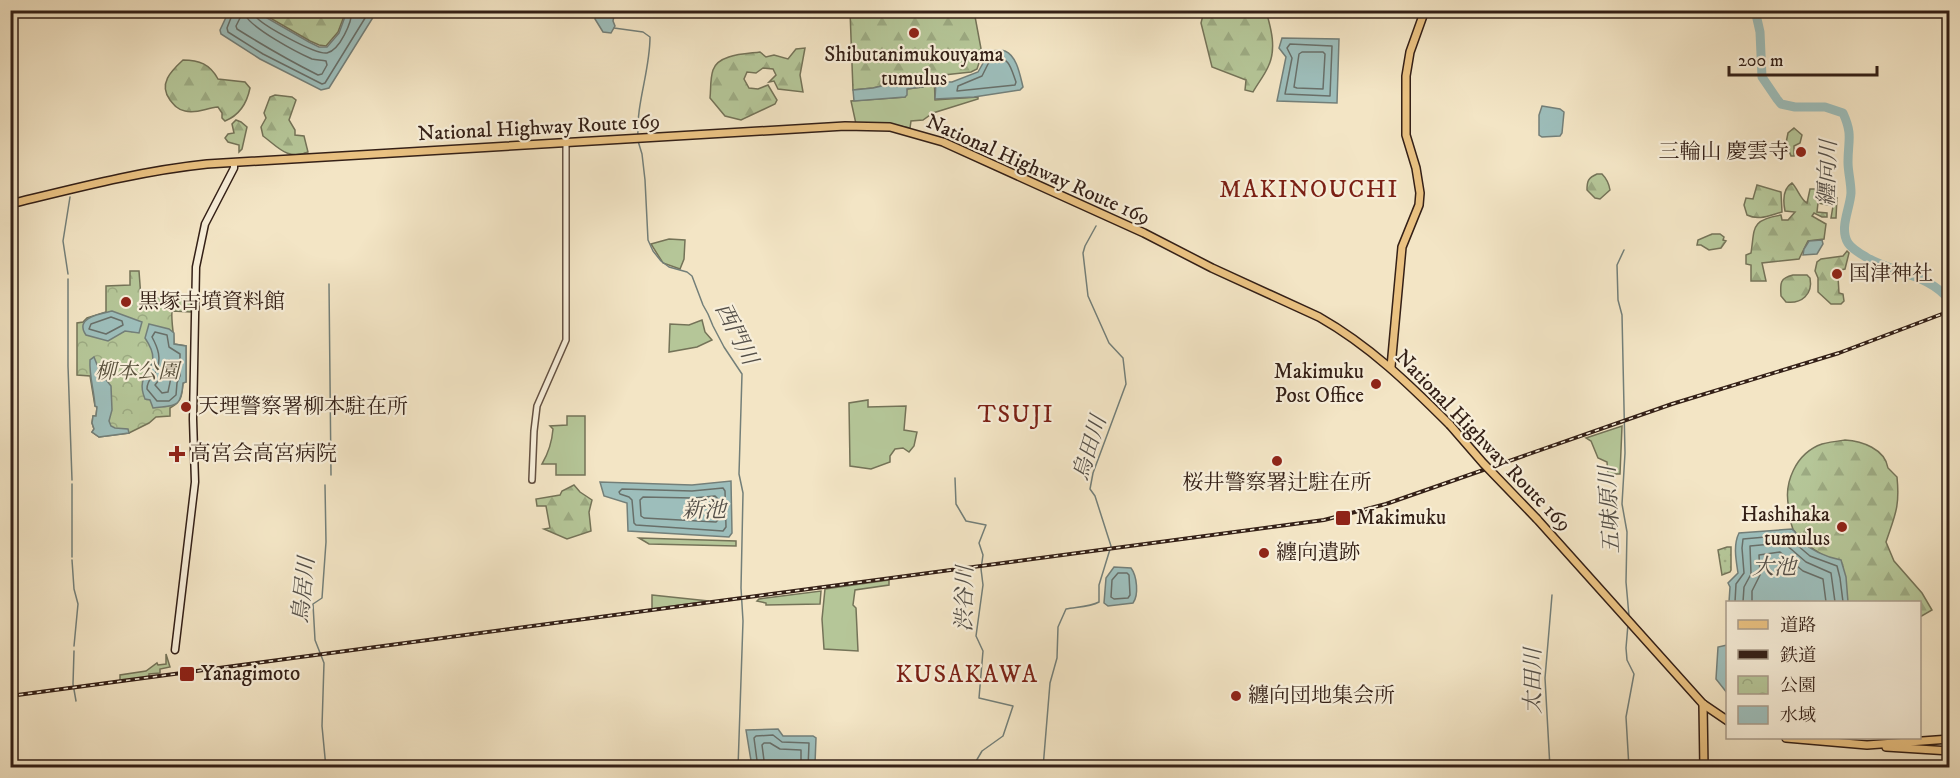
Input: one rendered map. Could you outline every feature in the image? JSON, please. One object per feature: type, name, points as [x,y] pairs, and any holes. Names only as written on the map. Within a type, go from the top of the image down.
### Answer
[{"type":"main road","points":[[1391,367],[1402,247],[1419,205],[1420,193],[1416,168],[1406,135],[1406,76],[1410,52],[1425,10]]},
{"type":"main road","name":"National Highway Route 169","points":[[10,204],[88,184],[152,171],[234,163],[854,125],[890,127],[924,136],[943,142],[1144,233],[1212,268],[1319,317],[1391,367],[1450,424],[1703,704],[1726,720]]},
{"type":"main road","points":[[175,650],[195,482],[196,267],[205,224],[234,168],[234,163]]},
{"type":"main road","points":[[1703,704],[1704,768]]},
{"type":"main road","points":[[1796,739],[1950,751]]},
{"type":"main road","points":[[1867,746],[1950,739]]},
{"type":"street","points":[[532,480],[537,406],[566,340],[566,143]]},
{"type":"green space","points":[[258,11],[346,11],[338,32],[326,46],[310,41]]},
{"type":"green space","name":"Shibutanimukouyama tumulus","points":[[850,11],[974,11],[982,54],[977,69],[971,72],[916,78],[853,90]]},
{"type":"green space","points":[[1204,11],[1214,11],[1215,17],[1229,17],[1231,11],[1266,11],[1273,46],[1271,60],[1253,92],[1245,90],[1246,80],[1212,67],[1201,23]]},
{"type":"green space","points":[[805,48],[800,75],[803,92],[778,89],[774,81],[769,82],[776,75],[773,69],[763,68],[756,73],[747,72],[744,79],[749,88],[758,89],[768,85],[777,100],[775,104],[741,120],[725,116],[710,98],[713,70],[720,61],[733,56],[760,52],[766,57],[774,55],[788,59],[796,49]]},
{"type":"green space","points":[[183,60],[204,64],[218,79],[245,82],[250,88],[247,99],[239,112],[225,121],[218,107],[189,112],[180,110],[170,100],[165,89],[170,73]]},
{"type":"green space","points":[[929,79],[934,86],[935,100],[978,97],[978,99],[933,113],[923,120],[911,121],[910,128],[894,125],[856,124],[851,101],[905,97],[907,89],[923,87],[921,82]]},
{"type":"green space","points":[[275,95],[292,97],[296,100],[289,120],[295,130],[295,135],[304,136],[308,152],[289,154],[263,136],[261,127],[266,118],[264,113],[270,97]]},
{"type":"green space","points":[[236,120],[247,127],[242,149],[239,152],[239,145],[228,142],[225,138],[228,134],[234,133],[232,124]]},
{"type":"green space","points":[[1794,128],[1802,135],[1800,143],[1794,146],[1794,156],[1791,156],[1786,143],[1788,133]]},
{"type":"green space","points":[[1597,174],[1604,176],[1610,190],[1600,199],[1595,198],[1587,190],[1589,180]]},
{"type":"green space","points":[[1792,183],[1807,203],[1810,189],[1818,189],[1822,196],[1837,198],[1836,218],[1831,218],[1833,206],[1818,203],[1817,212],[1827,213],[1827,217],[1814,213],[1812,216],[1826,224],[1824,239],[1808,241],[1799,259],[1762,263],[1766,281],[1751,281],[1751,265],[1746,264],[1746,255],[1751,253],[1756,226],[1764,220],[1781,215],[1782,220],[1788,220],[1795,212],[1785,211],[1784,203],[1785,192]]},
{"type":"green space","points":[[1757,185],[1781,192],[1782,212],[1760,217],[1747,215],[1744,205],[1746,198],[1753,199]]},
{"type":"green space","points":[[1712,234],[1720,234],[1724,237],[1723,240],[1726,241],[1721,248],[1709,250],[1697,245],[1698,240]]},
{"type":"green space","points":[[669,239],[685,240],[684,259],[680,269],[663,263],[651,244]]},
{"type":"green space","points":[[1847,251],[1849,253],[1845,269],[1835,271],[1835,277],[1838,277],[1839,293],[1843,294],[1844,301],[1841,304],[1831,304],[1818,292],[1818,278],[1815,271],[1817,262],[1821,259],[1843,256]]},
{"type":"green space","name":"柳本公園","points":[[130,271],[139,271],[141,298],[191,297],[191,312],[172,311],[174,344],[186,346],[186,382],[183,383],[179,401],[170,408],[170,416],[156,417],[129,433],[99,437],[92,432],[94,429],[93,416],[96,416],[97,407],[90,376],[77,375],[77,323],[106,312],[106,286],[130,285]]},
{"type":"green space","points":[[1793,275],[1807,275],[1810,278],[1810,289],[1801,300],[1786,302],[1781,296],[1781,284],[1783,280]]},
{"type":"green space","points":[[702,320],[705,332],[712,340],[697,347],[669,352],[670,324],[689,325]]},
{"type":"green space","points":[[868,400],[868,407],[906,406],[904,430],[917,432],[914,446],[909,452],[903,448],[895,449],[890,456],[890,462],[871,469],[850,466],[849,403]]},
{"type":"green space","points":[[567,416],[585,416],[585,475],[556,475],[556,464],[542,464],[552,438],[553,429],[550,426],[567,425]]},
{"type":"green space","points":[[1622,426],[1620,474],[1608,474],[1607,462],[1598,458],[1591,441],[1586,438]]},
{"type":"green space","name":"Hashihaka tumulus","points":[[1845,440],[1872,447],[1878,451],[1886,461],[1888,468],[1897,477],[1897,504],[1886,542],[1894,561],[1922,593],[1932,610],[1921,616],[1921,601],[1846,601],[1843,567],[1810,547],[1793,529],[1788,498],[1790,479],[1805,454],[1822,444]]},
{"type":"green space","points":[[574,485],[592,500],[589,512],[591,531],[567,539],[544,529],[550,528],[546,506],[537,506],[536,499],[560,495],[562,491]]},
{"type":"green space","points":[[639,538],[736,541],[736,546],[649,544]]},
{"type":"green space","points":[[1731,547],[1731,570],[1722,575],[1718,550]]},
{"type":"green space","points":[[889,580],[889,585],[855,590],[853,605],[856,608],[858,651],[824,649],[822,619],[825,589]]},
{"type":"green space","points":[[821,591],[820,604],[766,605],[766,603],[757,601],[759,599]]},
{"type":"green space","points":[[652,595],[709,601],[652,609]]},
{"type":"green space","points":[[166,654],[170,667],[160,669],[160,673],[120,681],[120,675],[146,671],[157,663],[158,665],[166,664]]},
{"type":"water","points":[[229,11],[255,11],[319,47],[327,47],[339,33],[347,11],[377,11],[329,88],[321,90],[260,59],[221,34],[220,30]]},
{"type":"water","points":[[596,11],[615,11],[613,21],[615,26],[611,33],[603,32],[595,19]]},
{"type":"water","points":[[1282,38],[1339,39],[1337,103],[1277,101],[1286,57],[1279,48]]},
{"type":"water","points":[[1004,50],[1009,53],[1017,66],[1023,87],[1020,90],[974,97],[935,99],[936,82],[952,82],[978,72],[990,51]]},
{"type":"water","points":[[916,78],[923,87],[907,89],[905,97],[854,101],[853,90]]},
{"type":"water","points":[[1542,106],[1560,109],[1564,112],[1560,136],[1542,137],[1539,135],[1539,115]]},
{"type":"water","points":[[1822,240],[1823,244],[1817,254],[1803,255],[1809,241]]},
{"type":"water","points":[[112,311],[142,322],[139,333],[125,331],[108,341],[86,335],[83,324],[86,321],[95,315]]},
{"type":"water","points":[[149,324],[169,329],[174,333],[174,344],[186,346],[186,382],[183,383],[181,397],[172,406],[153,408],[150,400],[145,399],[142,389],[145,375],[153,358],[145,338]]},
{"type":"water","points":[[94,357],[100,372],[111,386],[112,410],[109,421],[111,426],[128,429],[129,433],[99,437],[92,432],[94,429],[93,416],[96,416],[97,407],[90,372],[90,360]]},
{"type":"water","name":"新池","points":[[731,481],[732,533],[729,537],[628,531],[627,503],[604,496],[600,482],[692,485]]},
{"type":"water","name":"大池","points":[[1792,529],[1810,548],[1841,560],[1846,577],[1848,601],[1729,601],[1728,583],[1738,573],[1736,548],[1739,533]]},
{"type":"water","points":[[1114,567],[1131,568],[1133,571],[1137,591],[1133,603],[1108,606],[1104,603],[1106,578]]},
{"type":"water","points":[[1726,645],[1726,692],[1716,679],[1718,647]]},
{"type":"water","points":[[778,729],[783,736],[813,736],[816,738],[815,764],[810,767],[752,767],[746,730]]},
{"type":"waterway","name":"纒向川","points":[[1755,10],[1760,32],[1762,77],[1781,104],[1795,107],[1825,107],[1843,113],[1849,132],[1848,162],[1851,193],[1845,225],[1848,243],[1856,251],[1876,262],[1932,285],[1950,301]]},
{"type":"waterway","name":"西門川","points":[[614,28],[643,32],[650,37],[639,112],[638,137]]},
{"type":"waterway","name":"西門川","points":[[638,141],[645,180],[648,240],[661,261],[669,267],[687,272],[692,276],[713,326],[742,374],[739,474],[743,493],[741,588],[743,621],[738,768]]},
{"type":"waterway","points":[[68,274],[63,241],[70,197]]},
{"type":"waterway","name":"烏田川","points":[[1043,768],[1050,683],[1057,658],[1058,627],[1066,609],[1099,602],[1099,585],[1111,546],[1095,496],[1090,489],[1093,473],[1126,384],[1123,358],[1109,343],[1088,296],[1083,253],[1096,226]]},
{"type":"waterway","name":"五味原川","points":[[1624,250],[1617,265],[1618,300],[1622,315],[1625,453],[1622,504],[1627,532],[1626,582],[1629,616]]},
{"type":"waterway","points":[[68,279],[72,480]]},
{"type":"waterway","name":"鳥居川","points":[[329,284],[331,475]]},
{"type":"waterway","name":"渋谷川","points":[[955,478],[956,504],[966,521],[986,525],[979,543],[983,555],[981,569],[983,585],[976,636],[983,651],[979,698],[1013,706],[1003,736],[982,751],[972,768]]},
{"type":"waterway","points":[[72,484],[72,557]]},
{"type":"waterway","name":"鳥居川","points":[[325,485],[326,542],[322,598],[313,604],[315,640],[324,663],[322,726],[326,768]]},
{"type":"waterway","points":[[72,560],[74,589],[78,604],[74,646]]},
{"type":"waterway","name":"太田川","points":[[1550,768],[1545,678],[1552,595]]},
{"type":"waterway","name":"五味原川","points":[[1628,624],[1627,660],[1634,674],[1626,717],[1629,768]]},
{"type":"waterway","points":[[74,651],[73,684],[76,701]]},
{"type":"railway","points":[[10,696],[1324,520],[1386,504],[1672,404],[1839,353],[1950,311]]},
{"type":"place","name":"Shibutanimukouyama tumulus","points":[[914,33]]},
{"type":"place","name":"三輪山 慶雲寺","points":[[1801,152]]},
{"type":"place","name":"国津神社","points":[[1837,274]]},
{"type":"place","name":"黒塚古墳資料館","points":[[126,302]]},
{"type":"place","name":"Makimuku Post Office","points":[[1376,384]]},
{"type":"place","name":"天理警察署柳本駐在所","points":[[186,407]]},
{"type":"place","name":"高宮会高宮病院","points":[[177,454]]},
{"type":"place","name":"桜井警察署辻駐在所","points":[[1277,461]]},
{"type":"place","name":"Makimuku","points":[[1343,518]]},
{"type":"place","name":"Hashihaka tumulus","points":[[1842,527]]},
{"type":"place","name":"纏向遺跡","points":[[1264,553]]},
{"type":"place","name":"Yanagimoto","points":[[187,674]]},
{"type":"place","name":"纏向団地集会所","points":[[1236,696]]},
{"type":"district","name":"MAKINOUCHI","points":[[1309,190]]},
{"type":"district","name":"TSUJI","points":[[1016,415]]},
{"type":"district","name":"KUSAKAWA","points":[[967,675]]}]
